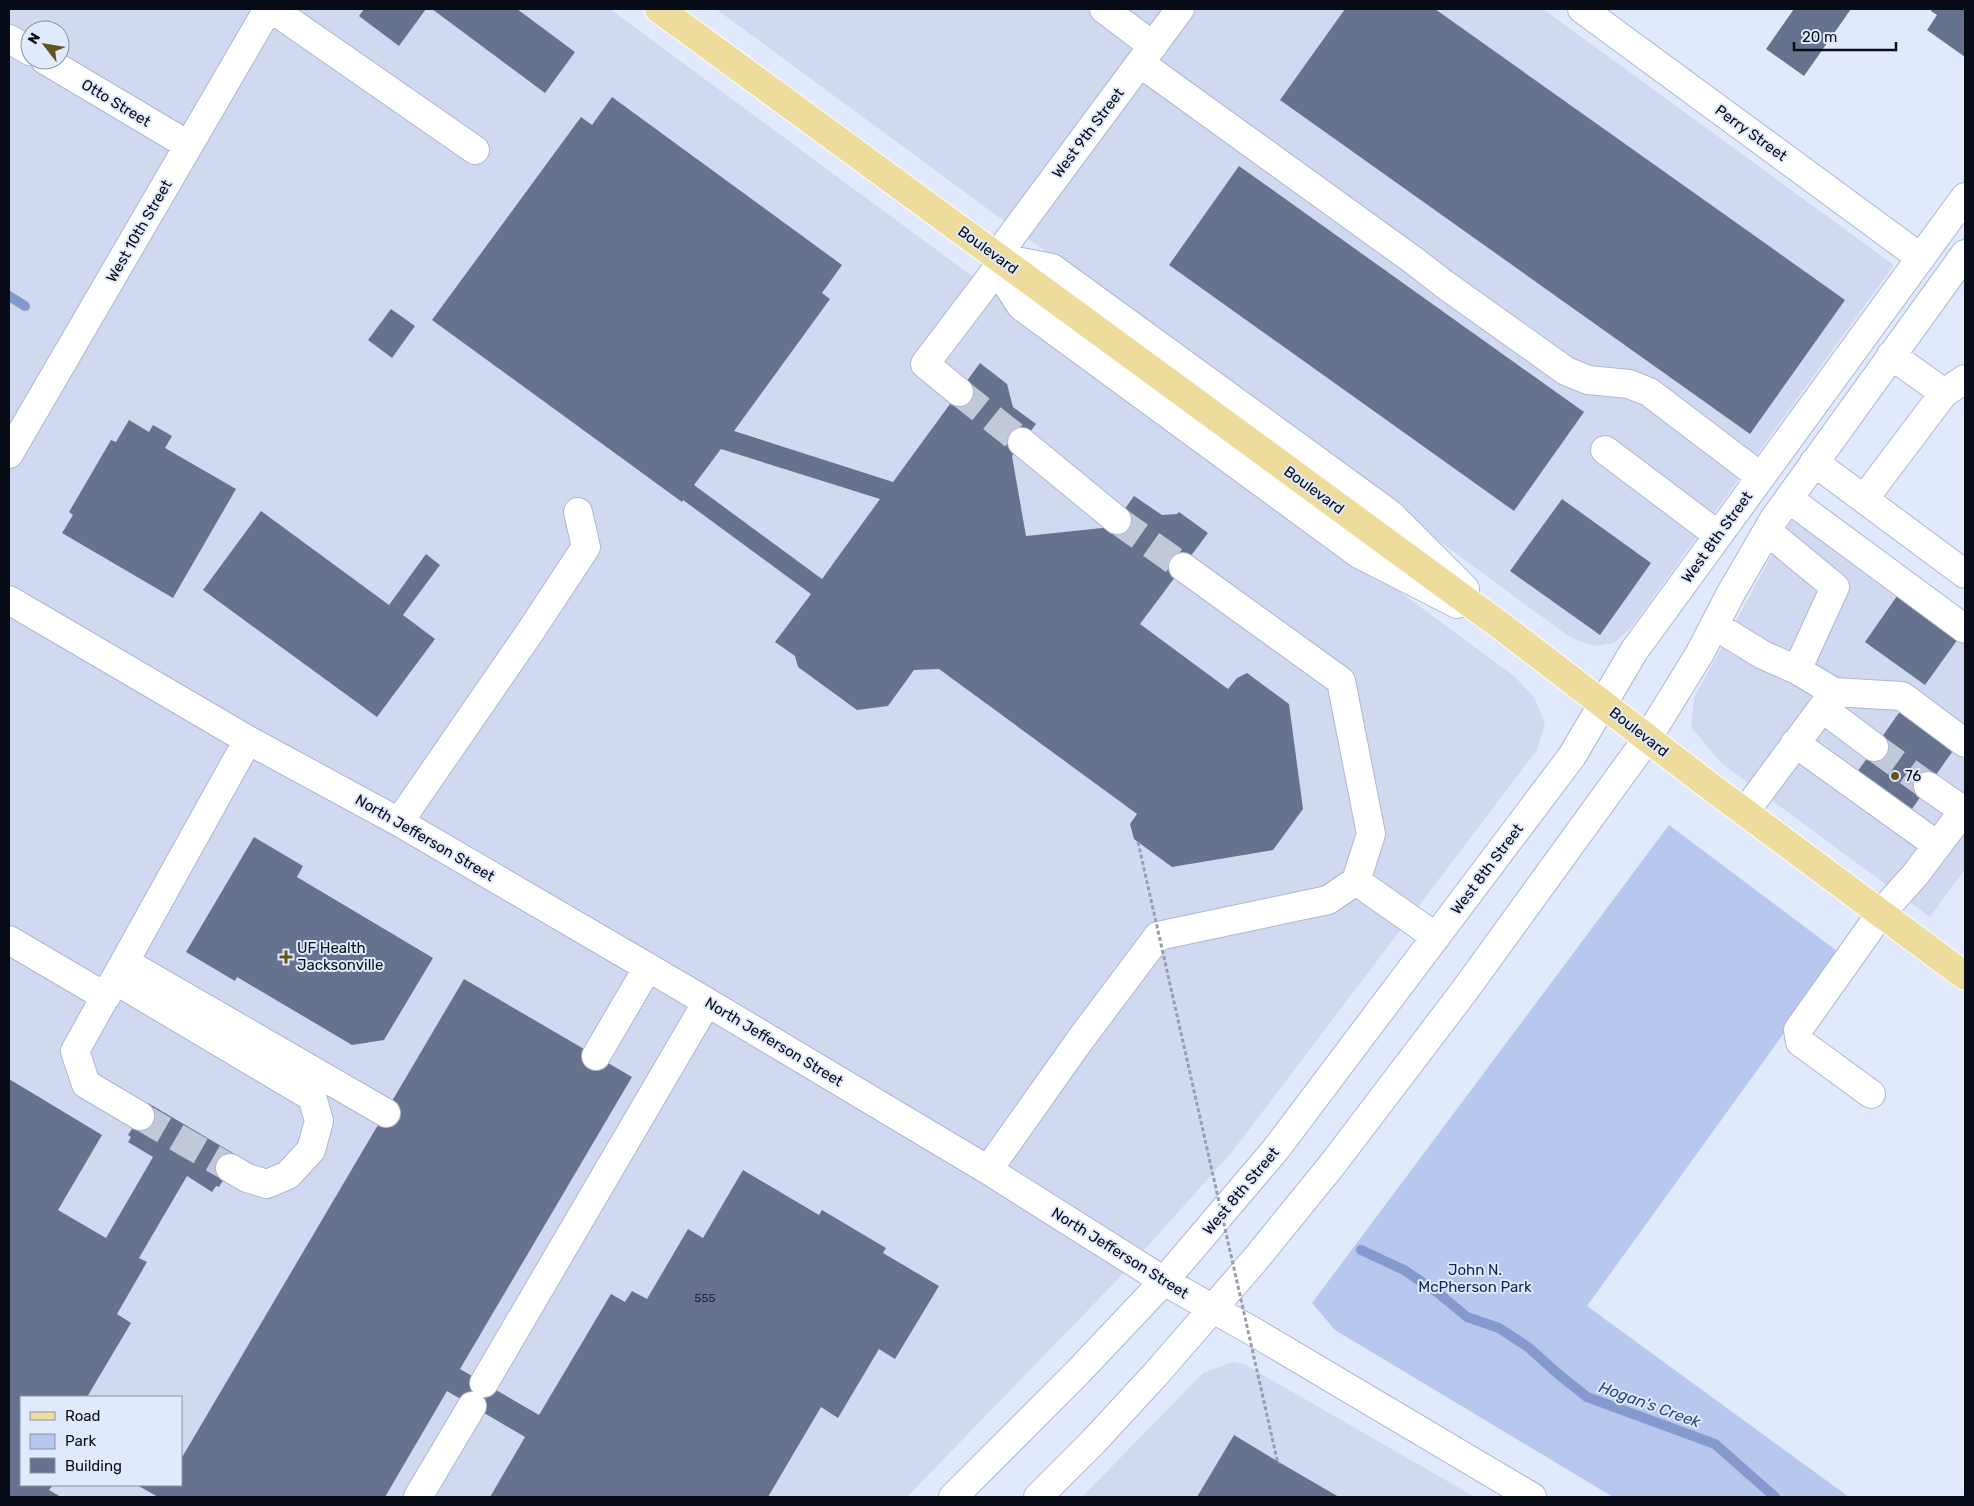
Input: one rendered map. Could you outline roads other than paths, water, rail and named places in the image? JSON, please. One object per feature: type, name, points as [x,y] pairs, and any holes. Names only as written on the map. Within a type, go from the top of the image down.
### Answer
[{"type":"main road","name":"Boulevard","points":[[659,9],[999,262]]},
{"type":"main road","name":"Boulevard","points":[[1502,626],[1647,739],[1965,976]]},
{"type":"street","name":"West 10th Street","points":[[9,454],[17,418],[96,306],[268,9]]},
{"type":"street","points":[[272,9],[475,150]]},
{"type":"street","points":[[1104,9],[1146,54],[1444,284],[1566,371],[1588,380],[1629,384],[1649,392],[1761,477]]},
{"type":"street","name":"West 9th Street","points":[[959,392],[925,364],[1180,9]]},
{"type":"street","name":"Perry Street","points":[[1582,9],[1921,258]]},
{"type":"street","points":[[9,39],[20,45]]},
{"type":"street","name":"Otto Street","points":[[61,70],[188,145]]},
{"type":"street","name":"West 8th Street","points":[[953,1497],[1078,1372],[1164,1281],[1276,1149],[1572,756],[1634,651],[1965,197]]},
{"type":"street","points":[[1038,1497],[1094,1441],[1213,1309],[1293,1214],[1465,990],[1647,739],[1672,701],[1767,531],[1814,462],[1891,355],[1956,286],[1965,254]]},
{"type":"street","points":[[999,262],[1052,268],[1390,514],[1502,626]]},
{"type":"street","points":[[999,262],[1021,306],[1359,554],[1502,626]]},
{"type":"street","points":[[1864,499],[1954,386],[1891,355]]},
{"type":"street","points":[[1022,442],[1117,520]]},
{"type":"street","points":[[1605,450],[1718,535]]},
{"type":"street","points":[[1814,462],[1965,574]]},
{"type":"street","points":[[1789,499],[1965,629]]},
{"type":"street","points":[[399,822],[586,547],[578,512]]},
{"type":"street","points":[[1767,531],[1835,587],[1797,670]]},
{"type":"street","points":[[988,1170],[1080,1040],[1158,936],[1328,900],[1356,881],[1371,834],[1340,681],[1300,650],[1183,567]]},
{"type":"street","name":"North Jefferson Street","points":[[9,600],[248,740],[399,822],[648,967],[988,1170],[1164,1281],[1532,1497]]},
{"type":"street","points":[[1714,626],[1763,655],[1797,670],[1874,747]]},
{"type":"street","points":[[1745,812],[1828,700],[1902,696],[1965,743]]},
{"type":"street","points":[[140,1116],[86,1084],[75,1051],[248,740]]},
{"type":"street","points":[[1795,743],[1937,845]]},
{"type":"street","points":[[1871,1094],[1800,1042],[1798,1030],[1881,912],[1915,875],[1964,810],[1928,786]]},
{"type":"street","points":[[1356,881],[1436,937]]},
{"type":"street","points":[[9,940],[115,980],[386,1113]]},
{"type":"street","points":[[596,1056],[648,967]]},
{"type":"street","points":[[115,980],[312,1097],[319,1121],[311,1150],[288,1175],[268,1184],[246,1178],[230,1168]]},
{"type":"street","points":[[418,1497],[706,1002]]},
{"type":"waterway","points":[[9,296],[25,306]]},
{"type":"waterway","name":"Hogan's Creek","points":[[1361,1250],[1404,1270],[1437,1292],[1467,1317],[1499,1328],[1528,1347],[1587,1397],[1715,1444],[1775,1497]]},
{"type":"tunnel","points":[[959,392],[1022,442]]},
{"type":"tunnel","points":[[1117,520],[1183,567]]},
{"type":"tunnel","points":[[1874,747],[1928,786]]},
{"type":"tunnel","points":[[140,1116],[230,1168]]},
{"type":"place","name":"76","points":[[1895,776]]},
{"type":"place","name":"UF Health Jacksonville","points":[[286,957]]},
{"type":"park label","name":"John N. McPherson Park","points":[[1475,1278]]}]
